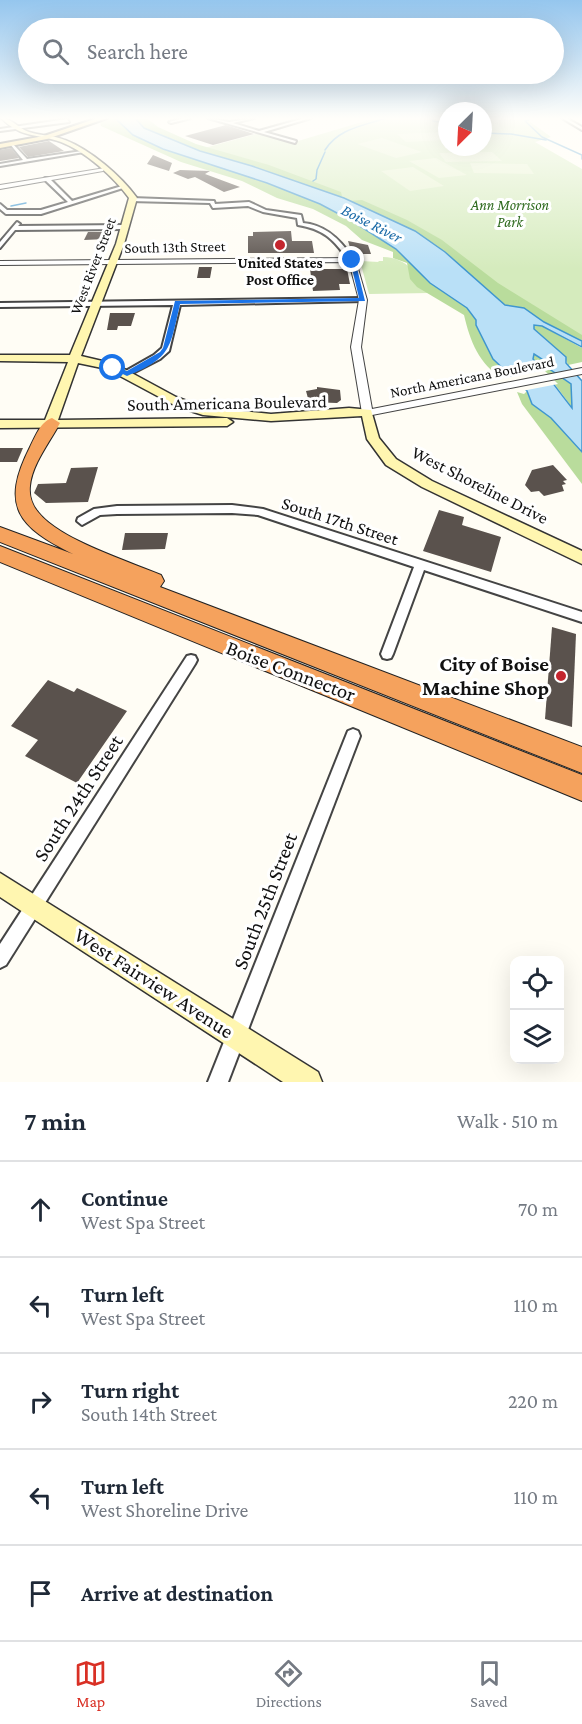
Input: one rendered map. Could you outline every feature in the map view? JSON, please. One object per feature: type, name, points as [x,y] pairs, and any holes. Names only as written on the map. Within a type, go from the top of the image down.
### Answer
[{"type":"highway","points":[[52,423],[22,482],[22,497],[26,509],[35,522],[52,534],[177,592],[221,620]]},
{"type":"highway","name":"Boise Connector","points":[[0,534],[582,760]]},
{"type":"highway","name":"Boise Connector","points":[[0,555],[582,788]]},
{"type":"main road","name":"West River Street","points":[[52,423],[51,417],[113,261],[131,203],[124,187],[103,169]]},
{"type":"main road","name":"South Americana Boulevard","points":[[0,358],[74,358],[97,362],[127,374],[172,401],[200,410],[244,417],[281,417],[350,411],[367,413]]},
{"type":"main road","name":"South Americana Boulevard","points":[[0,424],[296,423],[351,419],[367,413]]},
{"type":"main road","name":"West Shoreline Drive","points":[[367,413],[374,439],[391,462],[427,484],[582,558]]},
{"type":"main road","name":"West Fairview Avenue","points":[[0,884],[308,1082]]},
{"type":"street","points":[[0,187],[103,169]]},
{"type":"street","points":[[47,179],[71,203]]},
{"type":"street","points":[[0,206],[6,212],[24,214],[40,212],[124,187]]},
{"type":"street","points":[[131,203],[212,202],[213,206],[218,207],[249,204],[265,211],[278,211],[288,216],[299,216],[300,224],[314,225],[327,233],[344,248],[350,259]]},
{"type":"street","points":[[0,246],[24,214]]},
{"type":"street","points":[[14,228],[125,227]]},
{"type":"street","name":"South 13th Street","points":[[0,263],[350,259]]},
{"type":"street","name":"West Shoreline Drive","points":[[350,259],[354,262],[363,300],[356,347],[367,413]]},
{"type":"street","points":[[0,304],[363,300]]},
{"type":"street","points":[[127,374],[157,357],[166,349],[177,302]]},
{"type":"street","name":"North Americana Boulevard","points":[[367,413],[582,371]]},
{"type":"street","name":"South 17th Street","points":[[82,521],[98,512],[117,510],[232,509],[259,512],[582,617]]},
{"type":"street","points":[[387,654],[421,564]]},
{"type":"street","name":"South 24th Street","points":[[0,959],[192,660]]},
{"type":"street","name":"South 25th Street","points":[[218,1082],[353,736]]},
{"type":"green space","points":[[202,168],[223,168],[320,204],[396,249],[430,283],[467,308],[476,320],[476,325],[493,359],[512,376],[502,378],[487,366],[473,343],[464,315],[417,287],[410,279],[407,263],[393,258],[393,252],[362,240],[346,226],[313,209],[277,198],[242,181]]},
{"type":"green space","name":"Ann Morrison Park","points":[[257,168],[581,168],[582,341],[467,272],[445,252],[343,198]]},
{"type":"green space","points":[[259,168],[278,168],[341,192],[342,196],[337,197]]},
{"type":"green space","points":[[415,168],[444,186],[410,191],[381,171]]},
{"type":"green space","points":[[422,168],[455,168],[467,175],[439,178]]},
{"type":"green space","points":[[472,168],[530,168],[534,174],[474,173]]},
{"type":"green space","points":[[362,200],[407,220],[442,240],[498,283],[582,335],[582,341],[544,322],[524,308],[505,305],[445,252],[415,231],[348,201]]},
{"type":"green space","points":[[383,257],[399,260],[411,268],[430,293],[369,294],[360,261],[379,262],[383,261]]},
{"type":"green space","points":[[534,324],[582,348],[582,362],[568,365],[565,357],[534,329]]},
{"type":"green space","points":[[534,354],[545,361],[548,368],[571,384],[573,409],[549,376],[533,359]]},
{"type":"green space","points":[[527,391],[532,404],[551,418],[582,452],[582,484],[522,404],[517,392],[524,394]]},
{"type":"water","name":"Boise River","points":[[223,168],[259,168],[344,198],[415,231],[445,252],[505,305],[524,308],[544,322],[582,341],[582,347],[542,326],[534,325],[534,329],[566,357],[566,363],[582,381],[582,452],[551,418],[532,404],[527,391],[493,359],[476,325],[476,320],[467,308],[430,283],[396,249],[352,221],[320,204]],"holes":[[[534,354],[545,361],[548,368],[571,384],[572,408],[533,359]]]},
{"type":"pier","points":[[544,370],[558,384],[522,391],[509,377]]},
{"type":"building","points":[[180,170],[210,171],[205,174],[240,187],[224,192],[195,177],[188,179],[173,173]]},
{"type":"building","name":"United States Post Office","points":[[291,231],[292,241],[312,241],[314,253],[248,253],[248,236],[253,236],[253,232]]},
{"type":"building","points":[[88,232],[110,232],[106,239],[84,240]]},
{"type":"building","points":[[348,241],[368,245],[371,254],[352,254]]},
{"type":"building","points":[[199,267],[212,267],[210,278],[197,278]]},
{"type":"building","points":[[310,269],[347,269],[350,284],[339,284],[340,290],[313,291]]},
{"type":"building","points":[[110,313],[135,313],[131,326],[118,326],[117,330],[107,330]]},
{"type":"building","points":[[317,387],[340,390],[341,400],[337,403],[309,402],[306,391],[317,389]]},
{"type":"building","points":[[0,448],[23,448],[17,462],[0,462]]},
{"type":"building","points":[[553,465],[567,480],[563,481],[566,484],[562,485],[564,491],[544,496],[539,491],[531,492],[525,485],[532,470]]},
{"type":"building","points":[[98,467],[88,502],[46,503],[34,493],[38,484],[66,483],[71,468]]},
{"type":"building","points":[[439,510],[464,517],[462,525],[501,537],[491,572],[423,551]]},
{"type":"building","points":[[125,533],[168,533],[165,549],[122,550]]},
{"type":"building","name":"City of Boise Machine Shop","points":[[552,627],[576,634],[572,727],[545,719]]},
{"type":"building","points":[[48,680],[74,692],[77,688],[127,711],[77,783],[25,756],[38,740],[11,726]]},
{"type":"waterway","points":[[313,181],[316,179],[318,168]]},
{"type":"waterway","points":[[11,206],[26,203]]},
{"type":"place","name":"United States Post Office","points":[[280,245]]},
{"type":"place","name":"City of Boise Machine Shop","points":[[561,676]]},
{"type":"route","points":[[113,368],[127,374],[162,353],[166,348],[177,302],[363,300],[352,260]]}]
